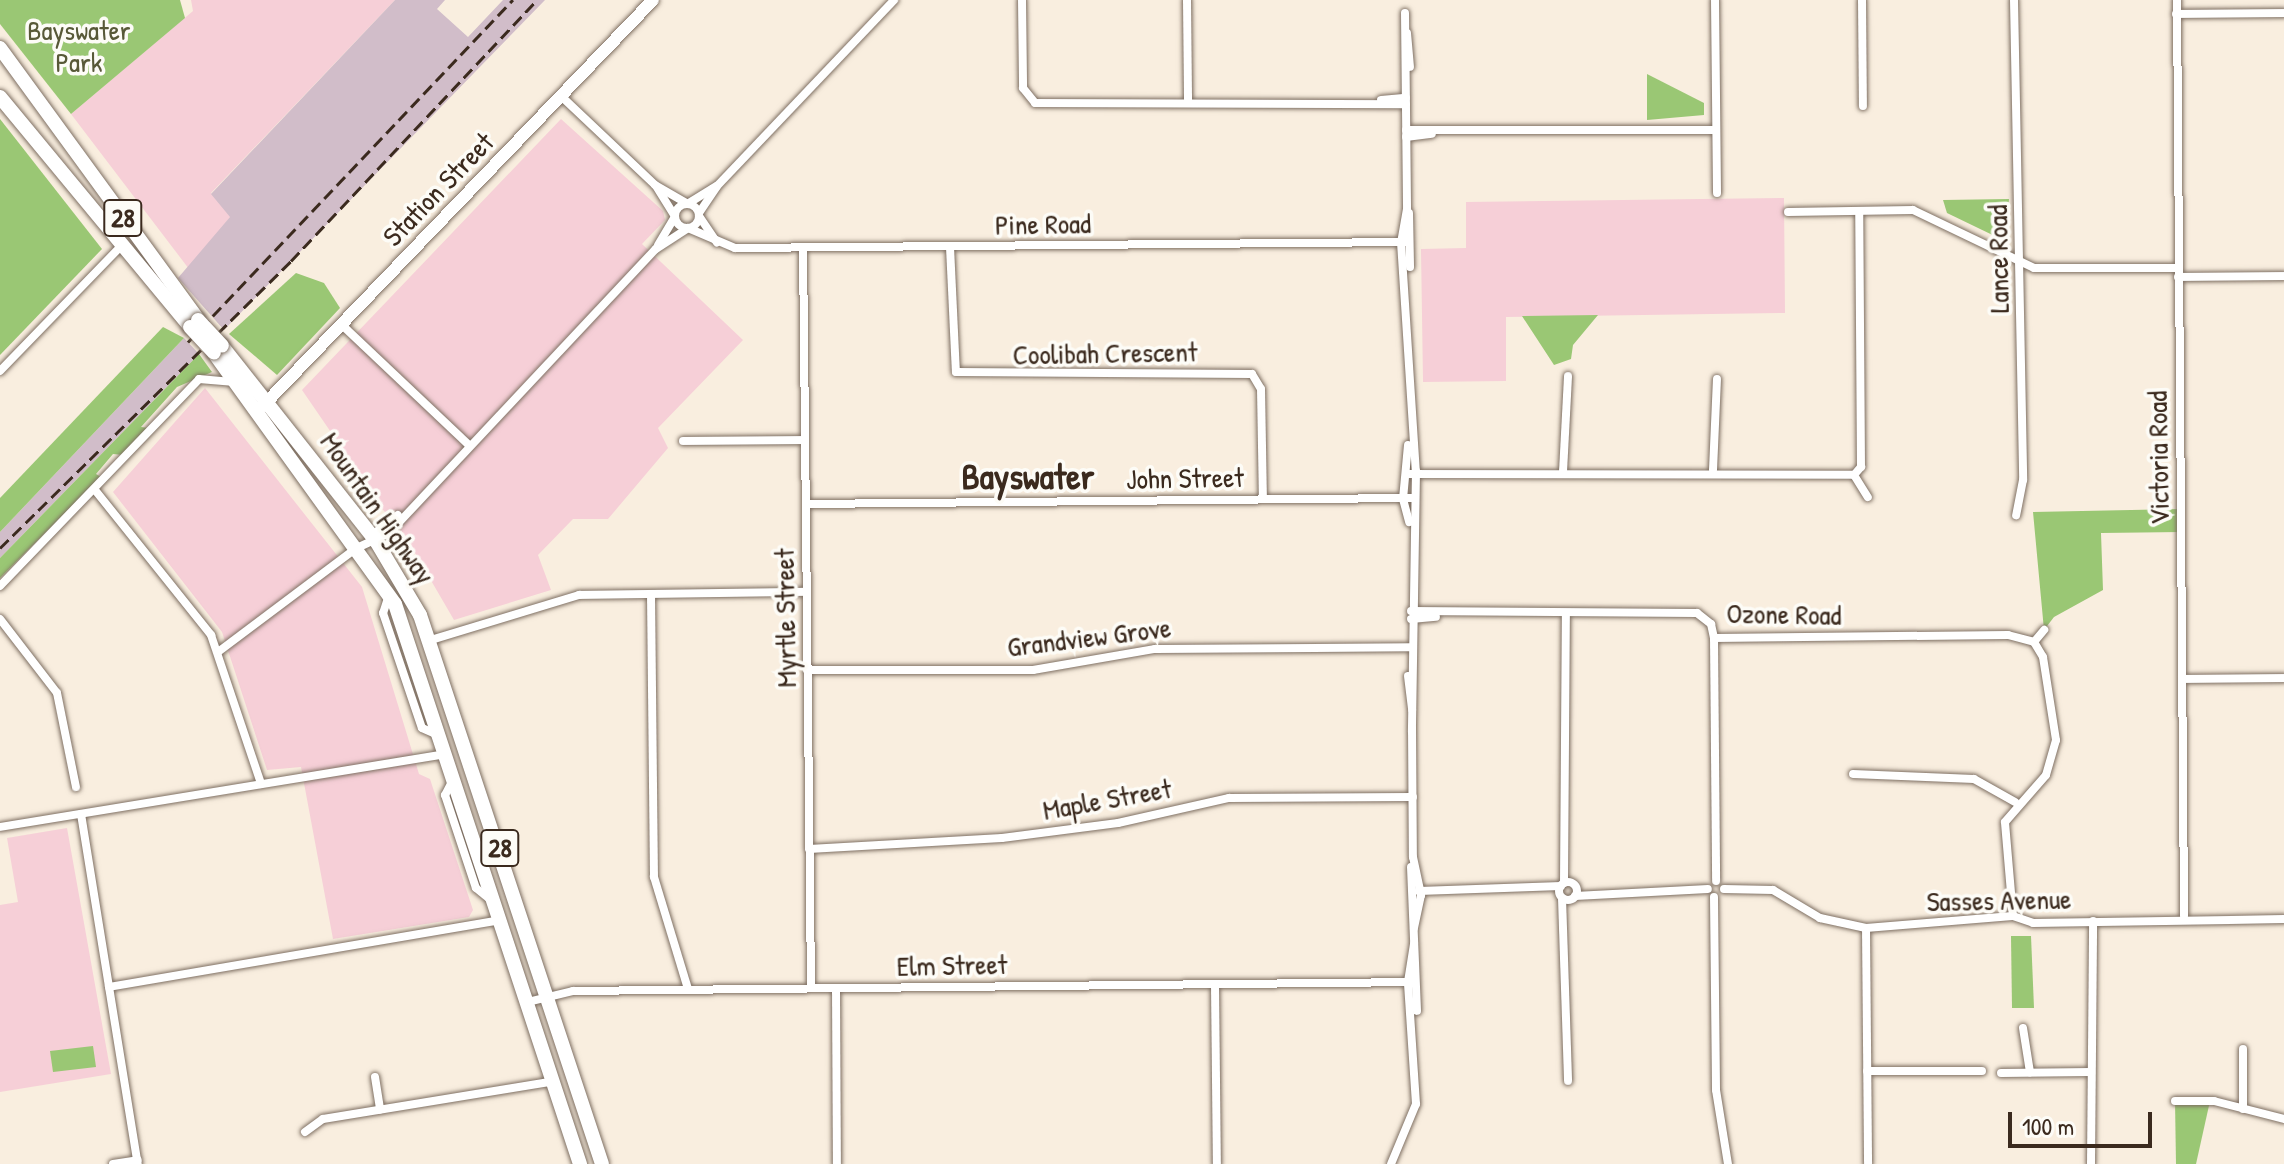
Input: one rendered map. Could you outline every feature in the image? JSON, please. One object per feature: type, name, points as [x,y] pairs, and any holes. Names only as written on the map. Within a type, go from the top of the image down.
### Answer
[{"type":"main road","name":"Station Street","points":[[264,406],[653,0]]},
{"type":"main road","name":"Mountain Highway","points":[[0,48],[75,149],[194,324]]},
{"type":"main road","name":"Mountain Highway","points":[[0,97],[121,246],[218,350],[374,539],[431,640],[602,1164]]},
{"type":"main road","points":[[75,149],[128,239],[121,246]]},
{"type":"main road","name":"Mountain Highway","points":[[218,350],[240,386],[264,406],[389,595],[442,737],[580,1164]]},
{"type":"street","points":[[218,652],[374,539],[405,510],[656,249],[688,228],[717,186],[894,0]]},
{"type":"street","points":[[1022,0],[1023,88],[1035,103],[1406,101]]},
{"type":"street","points":[[1187,0],[1188,102]]},
{"type":"street","points":[[1391,1164],[1394,1141],[1415,1111],[1414,1020],[1410,982],[1419,893],[1413,857],[1410,534],[1406,498],[1413,474],[1409,437],[1408,273],[1403,242],[1407,209],[1405,0]]},
{"type":"street","points":[[1715,0],[1717,193]]},
{"type":"street","points":[[1862,0],[1863,106]]},
{"type":"street","name":"Lance Road","points":[[2014,0],[2023,480],[2016,515]]},
{"type":"street","name":"Victoria Road","points":[[2177,0],[2184,916]]},
{"type":"street","points":[[2176,14],[2284,13]]},
{"type":"street","points":[[561,96],[655,185],[688,203],[717,243]]},
{"type":"street","points":[[1406,133],[1716,130]]},
{"type":"street","points":[[655,185],[674,216]]},
{"type":"street","points":[[656,249],[674,216],[688,203],[717,186]]},
{"type":"street","points":[[1788,212],[1913,210],[2020,262],[2045,270],[2284,276]]},
{"type":"street","points":[[1854,475],[1861,467],[1859,211]]},
{"type":"street","name":"Pine Road","points":[[674,216],[688,228],[717,243],[803,248],[1403,242]]},
{"type":"street","points":[[0,371],[121,246]]},
{"type":"street","name":"Coolibah Crescent","points":[[950,247],[956,372],[1252,374],[1261,389],[1263,499]]},
{"type":"street","name":"Myrtle Street","points":[[803,248],[811,988]]},
{"type":"street","points":[[342,325],[469,445]]},
{"type":"street","points":[[1563,472],[1568,376]]},
{"type":"street","points":[[0,586],[199,379],[240,386]]},
{"type":"street","points":[[1713,470],[1717,379]]},
{"type":"street","points":[[683,441],[805,440]]},
{"type":"street","points":[[1413,474],[1713,470],[1854,475]]},
{"type":"street","points":[[1854,475],[1868,497]]},
{"type":"street","points":[[95,490],[194,611],[218,652],[261,784]]},
{"type":"street","name":"John Street","points":[[806,504],[1406,498]]},
{"type":"street","points":[[431,640],[565,597],[806,592]]},
{"type":"street","points":[[651,594],[654,877],[688,989]]},
{"type":"street","name":"Ozone Road","points":[[1411,615],[1697,613],[1711,624],[1714,638],[2008,635],[2034,642]]},
{"type":"street","points":[[1566,615],[1568,1081]]},
{"type":"street","points":[[0,619],[57,693],[76,787]]},
{"type":"street","points":[[2013,916],[2003,836],[2015,802],[2046,775],[2054,753],[2045,666],[2034,642],[2044,630]]},
{"type":"street","points":[[1714,638],[1716,881],[1724,889],[1714,897]]},
{"type":"street","name":"Grandview Grove","points":[[807,670],[1033,670],[1155,649],[1376,644],[1411,648]]},
{"type":"street","points":[[2182,679],[2284,678]]},
{"type":"street","points":[[0,827],[447,753]]},
{"type":"street","points":[[1853,774],[1974,779],[2015,802]]},
{"type":"street","name":"Maple Street","points":[[809,849],[1002,838],[1229,798],[1413,797]]},
{"type":"street","points":[[81,814],[138,1162],[113,1164]]},
{"type":"street","points":[[1419,893],[1533,891],[1568,885],[1600,890],[1708,889],[1716,881]]},
{"type":"street","points":[[1567,897],[1568,885]]},
{"type":"street","points":[[1708,889],[1714,897],[1716,1090],[1728,1164]]},
{"type":"street","name":"Sasses Avenue","points":[[1724,889],[1773,890],[1820,918],[1866,928],[2013,916],[2093,921],[2184,916],[2284,919]]},
{"type":"street","points":[[1533,891],[1567,897],[1600,890]]},
{"type":"street","points":[[109,987],[501,920]]},
{"type":"street","points":[[2091,1164],[2093,921]]},
{"type":"street","points":[[1866,928],[1868,1164]]},
{"type":"street","name":"Elm Street","points":[[528,1002],[548,996],[688,989],[1410,982]]},
{"type":"street","points":[[1215,985],[1217,1164]]},
{"type":"street","points":[[836,988],[837,1164]]},
{"type":"street","points":[[2023,1028],[2030,1072]]},
{"type":"street","points":[[2243,1049],[2243,1109]]},
{"type":"street","points":[[1867,1071],[1982,1071]]},
{"type":"street","points":[[2001,1073],[2091,1072]]},
{"type":"street","points":[[375,1077],[380,1110]]},
{"type":"street","points":[[305,1132],[323,1119],[554,1081]]},
{"type":"street","points":[[2175,1101],[2243,1109],[2284,1119]]},
{"type":"shaded area","points":[[191,0],[395,0],[211,193],[231,216],[189,269],[71,114],[193,11]]},
{"type":"shaded area","points":[[395,0],[445,0],[437,9],[468,37],[503,0],[545,0],[224,330],[178,278],[230,217],[211,194]]},
{"type":"shaded area","points":[[561,119],[663,211],[665,220],[642,244],[743,340],[658,428],[668,448],[608,519],[573,519],[538,555],[551,590],[454,620],[404,534],[345,466],[350,460],[302,390]]},
{"type":"shaded area","points":[[1784,198],[1785,313],[1506,317],[1506,381],[1423,382],[1421,249],[1466,248],[1466,202]]},
{"type":"shaded area","points":[[184,338],[199,354],[0,558],[0,532]]},
{"type":"shaded area","points":[[205,388],[362,587],[419,774],[430,779],[473,910],[469,917],[333,939],[301,767],[267,770],[222,632],[113,492]]},
{"type":"shaded area","points":[[67,828],[111,1074],[0,1092],[0,905],[18,902],[7,838]]},
{"type":"green space","name":"Bayswater Park","points":[[0,0],[180,0],[185,18],[71,114],[0,24]]},
{"type":"green space","points":[[1647,74],[1704,103],[1704,115],[1647,120]]},
{"type":"green space","points":[[0,119],[102,249],[0,355]]},
{"type":"green space","points":[[2009,199],[2005,241],[1947,213],[1943,200]]},
{"type":"green space","points":[[296,273],[324,283],[340,308],[277,375],[229,334]]},
{"type":"green space","points":[[1598,315],[1573,345],[1571,359],[1554,365],[1522,316]]},
{"type":"green space","points":[[163,327],[184,338],[0,532],[0,498]]},
{"type":"green space","points":[[199,354],[212,372],[177,387],[141,427],[148,428],[123,455],[113,454],[96,474],[101,477],[0,578],[0,558]]},
{"type":"green space","points":[[2180,509],[2181,532],[2101,533],[2103,590],[2054,617],[2044,630],[2033,512]]},
{"type":"green space","points":[[2011,936],[2031,936],[2034,1008],[2012,1008]]},
{"type":"green space","points":[[93,1046],[96,1067],[53,1072],[50,1051]]},
{"type":"green space","points":[[2175,1101],[2210,1101],[2196,1164],[2176,1164]]},
{"type":"railway","points":[[188,342],[513,0]]},
{"type":"railway","points":[[0,548],[291,261],[537,0]]},
{"type":"district","name":"Bayswater","points":[[1028,476]]}]
